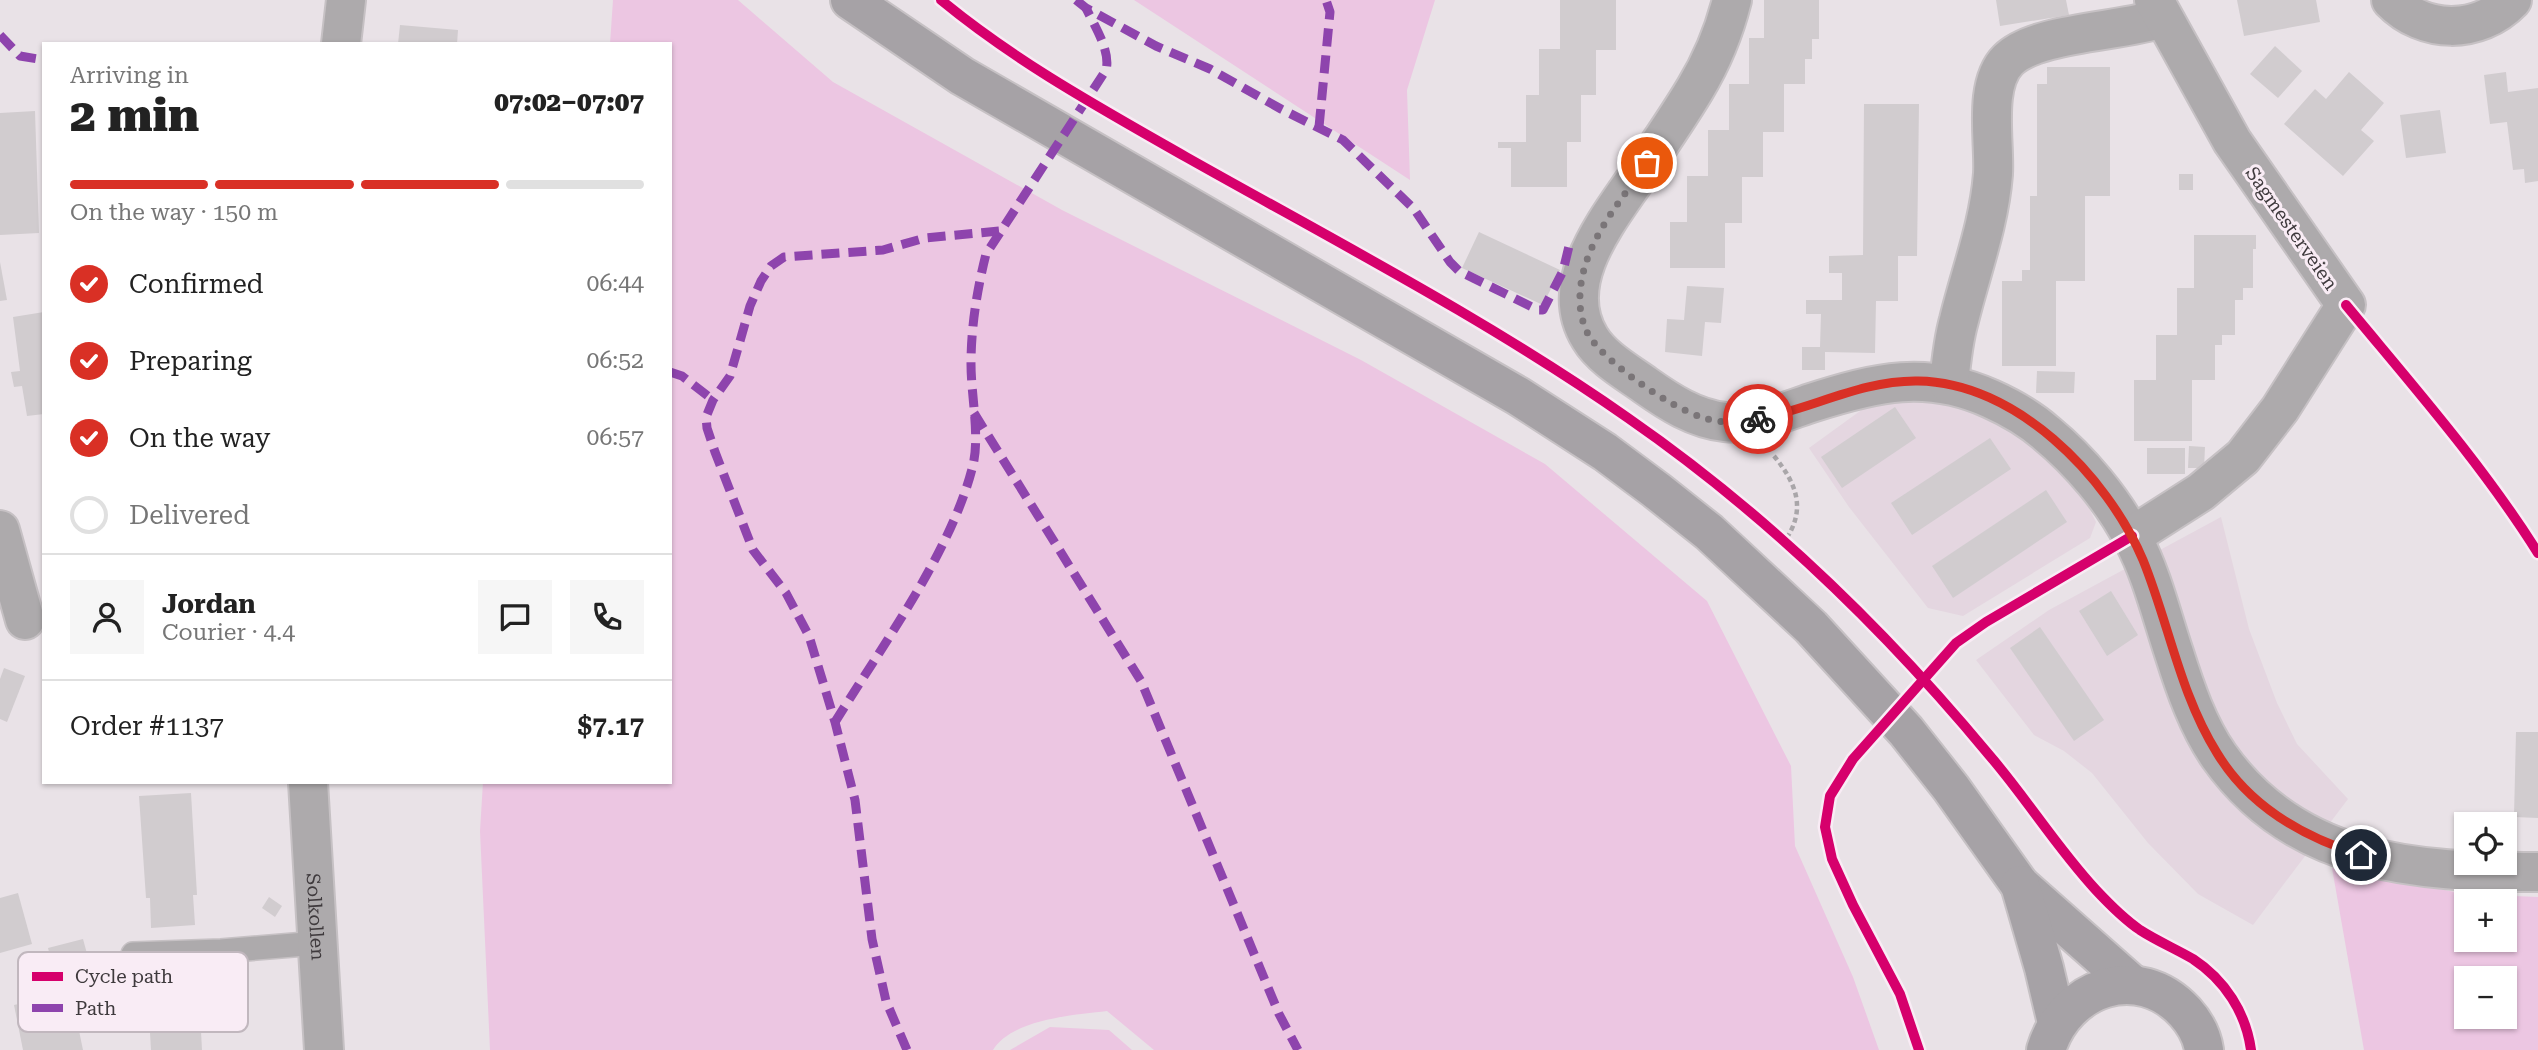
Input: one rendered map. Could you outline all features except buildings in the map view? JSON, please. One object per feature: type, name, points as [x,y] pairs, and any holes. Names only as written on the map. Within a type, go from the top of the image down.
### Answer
[{"type":"main road","points":[[850,0],[962,76],[1474,369],[1557,420],[1646,483],[1709,533],[1811,627],[1906,731],[1951,788],[2020,886],[2133,985]]},
{"type":"main road","points":[[2020,886],[2044,968],[2051,1037]]},
{"type":"main road","points":[[2051,1037],[2068,1009],[2081,998],[2115,986],[2133,985],[2155,991],[2176,1003],[2192,1020],[2203,1041],[2204,1050]]},
{"type":"street","points":[[341,42],[345,0]]},
{"type":"street","points":[[1732,0],[1711,60],[1695,90],[1597,238],[1584,269],[1580,295],[1580,308],[1590,338],[1616,363],[1654,391],[1702,417],[1724,422],[1748,421],[1881,384],[1915,381],[1949,383],[2012,409],[2046,432],[2100,490],[2132,536],[2198,720],[2218,755],[2270,812],[2301,831],[2344,850],[2377,860],[2442,871],[2538,873]]},
{"type":"street","points":[[2390,0],[2411,17],[2443,26],[2479,22],[2512,0]]},
{"type":"street","name":"Sagmesterveien","points":[[1949,383],[1959,320],[1986,225],[1991,194],[1994,90],[2002,69],[2008,60],[2036,46],[2058,39],[2128,28],[2158,9],[2232,141],[2346,305],[2280,410],[2243,457],[2201,492],[2132,536]]},
{"type":"street","points":[[0,530],[25,620]]},
{"type":"street","name":"Solkollen","points":[[308,784],[324,1050]]},
{"type":"lane","points":[[192,952],[318,943]]},
{"type":"path","points":[[1748,421],[1782,466],[1796,494],[1796,523],[1784,542]]},
{"type":"path","points":[[1774,534],[1794,551]]},
{"type":"shaded area","points":[[613,0],[738,0],[833,82],[1062,210],[1361,360],[1545,464],[1707,601],[1791,766],[1795,846],[1853,977],[1879,1050],[1154,1050],[1107,1011],[1061,1017],[1029,1025],[1014,1031],[993,1050],[490,1050],[480,831],[483,784],[672,784],[672,42],[610,42]]},
{"type":"shaded area","points":[[1134,0],[1435,0],[1407,90],[1410,180]]},
{"type":"shaded area","points":[[1895,394],[1968,405],[2007,424],[2066,479],[2089,508],[2096,522],[2090,538],[1963,616],[1928,608],[1849,507],[1809,448],[1878,398]]},
{"type":"shaded area","points":[[2221,517],[2249,629],[2277,703],[2297,744],[2348,799],[2253,925],[2198,894],[2148,843],[2092,773],[2064,751],[2034,735],[1976,660],[2049,610]]},
{"type":"shaded area","points":[[2332,868],[2454,892],[2454,952],[2517,952],[2517,896],[2538,897],[2538,1050],[2364,1050]]},
{"type":"shaded area","points":[[1050,1027],[1109,1030],[1132,1050],[1010,1050]]},
{"type":"marked path","points":[[1076,0],[1156,46],[1210,69],[1343,140],[1414,209],[1459,271],[1538,310],[1543,310],[1563,271],[1570,242]]},
{"type":"marked path","points":[[1319,127],[1330,12],[1326,0]]},
{"type":"marked path","points":[[835,722],[914,597],[963,498],[975,454],[971,350],[975,309],[986,254],[1106,70],[1104,47],[1086,8]]},
{"type":"marked path","points":[[0,35],[20,56],[42,60]]},
{"type":"marked path","points":[[907,1050],[886,1001],[872,939],[855,800],[809,636],[786,593],[753,550],[715,452],[706,417],[713,400],[730,376],[750,306],[761,281],[771,266],[784,257],[883,250],[925,238],[999,231]]},
{"type":"marked path","points":[[672,373],[682,376],[713,400]]},
{"type":"marked path","points":[[974,413],[1141,681],[1279,1014],[1298,1050]]},
{"type":"cycle path","points":[[941,0],[999,44],[1091,103],[1410,282],[1521,348],[1628,418],[1727,493],[1821,575],[1908,663],[1990,756],[2068,857],[2112,906],[2140,930],[2193,959],[2215,977],[2239,1010],[2251,1050]]},
{"type":"cycle path","points":[[2346,305],[2470,457],[2538,553]]},
{"type":"cycle path","points":[[1919,1050],[1900,994],[1832,859],[1825,827],[1830,796],[1853,759],[1956,643],[1986,622],[2132,536]]},
{"type":"way so far","points":[[1647,163],[1605,224],[1590,251],[1584,269],[1580,308],[1590,338],[1616,363],[1663,398],[1685,410],[1724,422],[1758,419]]},
{"type":"route","points":[[1758,419],[1881,384],[1915,381],[1949,383],[1975,392],[2012,409],[2046,432],[2108,500],[2132,536],[2144,563],[2198,720],[2218,755],[2270,812],[2301,831],[2361,855]]}]
